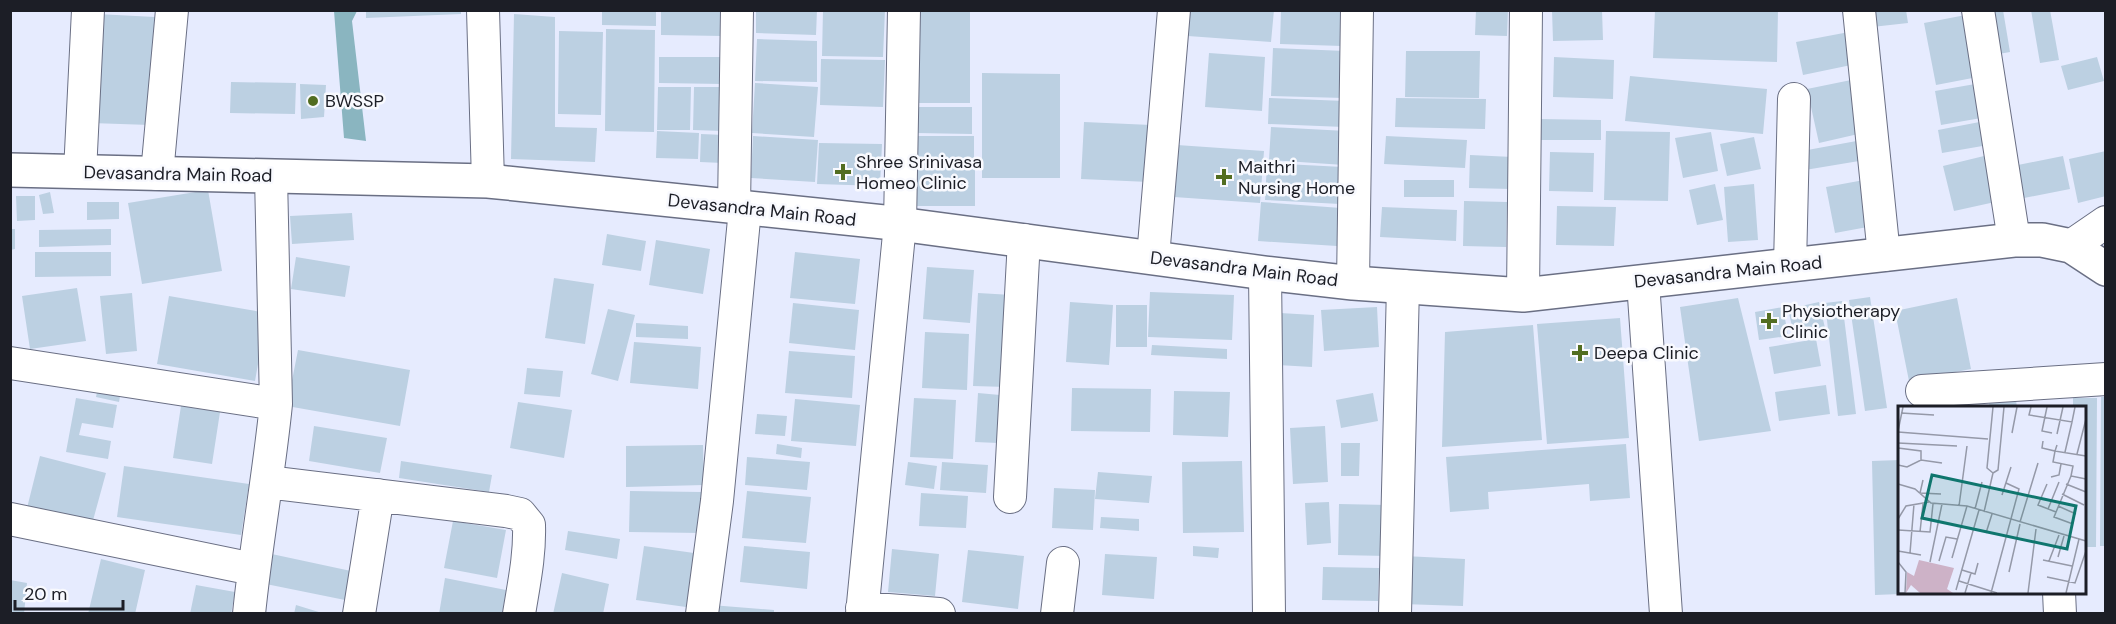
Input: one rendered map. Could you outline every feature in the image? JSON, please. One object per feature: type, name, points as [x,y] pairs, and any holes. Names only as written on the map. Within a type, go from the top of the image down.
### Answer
[{"type":"main road","name":"Devasandra Main Road","points":[[10,170],[488,181],[900,224],[1353,283],[1523,295],[2014,240],[2042,240],[2072,246],[2106,269]]},
{"type":"street","points":[[80,172],[88,10]]},
{"type":"street","points":[[158,174],[172,10]]},
{"type":"street","points":[[483,10],[488,181]]},
{"type":"street","points":[[702,614],[717,501],[739,208],[737,10]]},
{"type":"street","points":[[904,10],[900,224],[862,611],[939,614]]},
{"type":"street","points":[[1153,258],[1174,10]]},
{"type":"street","points":[[1353,283],[1358,10]]},
{"type":"street","points":[[1523,295],[1526,10]]},
{"type":"street","points":[[1859,10],[1884,255]]},
{"type":"street","points":[[1978,10],[2014,240]]},
{"type":"street","points":[[1790,265],[1794,99]]},
{"type":"street","points":[[249,614],[276,405],[271,176]]},
{"type":"street","points":[[2072,246],[2106,222]]},
{"type":"street","points":[[1010,497],[1024,240]]},
{"type":"street","points":[[1265,273],[1269,614]]},
{"type":"street","points":[[1643,282],[1666,614]]},
{"type":"street","points":[[1395,614],[1403,286]]},
{"type":"street","points":[[10,363],[276,405]]},
{"type":"street","points":[[1922,391],[2106,379]]},
{"type":"street","points":[[267,482],[520,514],[529,525],[530,541],[519,614]]},
{"type":"street","points":[[359,614],[378,495]]},
{"type":"street","points":[[10,519],[254,569]]},
{"type":"street","points":[[1057,614],[1063,563]]},
{"type":"street","points":[[2059,594],[2060,614]]},
{"type":"shaded area","points":[[334,11],[357,11],[352,21],[366,141],[344,138]]},
{"type":"building","points":[[366,10],[461,10],[461,14],[366,18]]},
{"type":"building","points":[[602,10],[656,10],[656,26],[602,25]]},
{"type":"building","points":[[661,10],[724,10],[723,36],[661,35]]},
{"type":"building","points":[[756,10],[817,10],[816,35],[756,33]]},
{"type":"building","points":[[823,10],[885,10],[883,57],[822,56]]},
{"type":"building","points":[[916,10],[970,10],[970,103],[917,103]]},
{"type":"building","points":[[1190,10],[1274,10],[1271,42],[1188,36]]},
{"type":"building","points":[[1281,10],[1344,10],[1342,46],[1280,44]]},
{"type":"building","points":[[1476,10],[1508,10],[1507,36],[1475,35]]},
{"type":"building","points":[[1552,10],[1602,10],[1603,40],[1553,41]]},
{"type":"building","points":[[1655,10],[1778,10],[1777,62],[1653,58]]},
{"type":"building","points":[[1870,10],[1906,10],[1908,23],[1872,27]]},
{"type":"building","points":[[1986,10],[2003,10],[2010,52],[1993,55]]},
{"type":"building","points":[[2031,10],[2050,10],[2059,60],[2040,63]]},
{"type":"building","points":[[97,14],[155,17],[150,125],[91,123]]},
{"type":"building","points":[[514,14],[555,17],[555,127],[597,128],[595,162],[511,159]]},
{"type":"building","points":[[1971,14],[1983,76],[1936,85],[1924,23]]},
{"type":"building","points":[[606,29],[655,30],[654,132],[605,131]]},
{"type":"building","points":[[559,31],[603,32],[601,115],[558,114]]},
{"type":"building","points":[[1849,32],[1856,64],[1803,75],[1796,42]]},
{"type":"building","points":[[757,39],[817,41],[817,82],[755,81]]},
{"type":"building","points":[[1273,48],[1345,51],[1344,98],[1271,96]]},
{"type":"building","points":[[1406,51],[1480,51],[1479,98],[1405,97]]},
{"type":"building","points":[[1209,53],[1265,57],[1262,111],[1205,107]]},
{"type":"building","points":[[659,57],[723,57],[723,84],[659,83]]},
{"type":"building","points":[[1554,57],[1614,60],[1613,99],[1553,97]]},
{"type":"building","points":[[2097,57],[2104,81],[2068,90],[2061,66]]},
{"type":"building","points":[[821,59],[885,60],[883,107],[820,105]]},
{"type":"building","points":[[982,73],[1060,74],[1060,178],[982,178]]},
{"type":"building","points":[[1630,76],[1767,89],[1763,134],[1625,121]]},
{"type":"building","points":[[1856,79],[1867,132],[1819,143],[1807,89]]},
{"type":"building","points":[[231,82],[296,83],[295,114],[230,113]]},
{"type":"building","points":[[755,83],[818,87],[814,137],[752,133]]},
{"type":"building","points":[[1981,83],[1987,117],[1941,125],[1935,91]]},
{"type":"building","name":"BWSSP","points":[[300,84],[326,85],[324,117],[301,119]]},
{"type":"building","points":[[658,87],[691,87],[690,130],[657,130]]},
{"type":"building","points":[[694,87],[724,87],[723,131],[693,130]]},
{"type":"building","points":[[1269,98],[1345,101],[1344,127],[1268,124]]},
{"type":"building","points":[[1396,98],[1486,99],[1485,129],[1395,127]]},
{"type":"building","points":[[917,107],[972,107],[972,134],[917,133]]},
{"type":"building","points":[[1539,119],[1601,120],[1601,140],[1539,140]]},
{"type":"building","points":[[1990,120],[1994,144],[1942,153],[1938,130]]},
{"type":"building","points":[[1084,122],[1151,125],[1149,182],[1081,179]]},
{"type":"building","points":[[1271,127],[1346,131],[1344,165],[1269,160]]},
{"type":"building","points":[[657,131],[699,133],[698,159],[656,158]]},
{"type":"building","points":[[1606,131],[1670,132],[1668,201],[1604,200]]},
{"type":"building","points":[[1711,132],[1718,171],[1683,178],[1675,138]]},
{"type":"building","points":[[701,134],[724,135],[723,163],[700,162]]},
{"type":"building","points":[[753,136],[818,140],[815,182],[751,178]]},
{"type":"building","points":[[916,136],[974,136],[974,158],[916,158]]},
{"type":"building","points":[[1386,136],[1467,140],[1465,168],[1384,164]]},
{"type":"building","points":[[1754,137],[1761,169],[1727,176],[1720,144]]},
{"type":"building","points":[[1862,140],[1865,160],[1805,170],[1802,151]]},
{"type":"building","points":[[819,143],[882,144],[880,186],[817,184]]},
{"type":"building","points":[[1177,145],[1264,151],[1260,203],[1174,197]]},
{"type":"building","points":[[2106,151],[2106,196],[2078,203],[2069,159]]},
{"type":"building","points":[[1550,152],[1594,153],[1593,192],[1549,191]]},
{"type":"building","points":[[1470,155],[1513,157],[1511,189],[1469,188]]},
{"type":"building","points":[[1984,156],[1995,202],[1954,211],[1943,166]]},
{"type":"building","points":[[2063,156],[2070,189],[2019,199],[2013,166]]},
{"type":"building","points":[[917,160],[975,160],[975,206],[917,206]]},
{"type":"building","points":[[1267,163],[1343,167],[1340,204],[1265,200]]},
{"type":"building","points":[[1404,180],[1454,180],[1454,197],[1404,197]]},
{"type":"building","points":[[1864,180],[1873,226],[1835,233],[1826,187]]},
{"type":"building","points":[[1715,184],[1723,220],[1697,225],[1689,190]]},
{"type":"building","points":[[1754,184],[1758,240],[1728,242],[1724,187]]},
{"type":"building","points":[[208,190],[222,271],[142,284],[128,203]]},
{"type":"building","points":[[50,192],[54,213],[43,214],[39,195]]},
{"type":"building","points":[[16,196],[35,196],[35,220],[17,221]]},
{"type":"building","points":[[1464,201],[1507,202],[1506,247],[1463,246]]},
{"type":"building","points":[[87,202],[119,202],[119,219],[87,220]]},
{"type":"building","points":[[1261,202],[1341,208],[1337,246],[1258,241]]},
{"type":"building","points":[[1557,206],[1616,207],[1614,246],[1556,245]]},
{"type":"building","points":[[1382,207],[1457,210],[1456,241],[1380,237]]},
{"type":"building","points":[[352,213],[354,240],[292,244],[290,216]]},
{"type":"building","points":[[10,229],[15,229],[15,249],[10,250]]},
{"type":"building","points":[[111,229],[111,245],[39,247],[39,230]]},
{"type":"building","points":[[607,234],[646,241],[641,271],[602,265]]},
{"type":"building","points":[[656,240],[710,249],[703,294],[649,285]]},
{"type":"building","points":[[35,252],[111,252],[111,276],[35,277]]},
{"type":"building","points":[[795,252],[860,259],[855,304],[790,298]]},
{"type":"building","points":[[296,257],[350,266],[345,297],[291,289]]},
{"type":"building","points":[[927,267],[974,270],[970,323],[923,319]]},
{"type":"building","points":[[554,278],[594,284],[585,344],[545,338]]},
{"type":"building","points":[[77,288],[86,341],[30,349],[22,296]]},
{"type":"building","points":[[1150,292],[1234,295],[1232,340],[1148,337]]},
{"type":"building","points":[[132,293],[137,351],[106,354],[100,296]]},
{"type":"building","points":[[978,293],[1012,295],[1007,387],[973,386]]},
{"type":"building","points":[[169,296],[267,313],[255,381],[157,364]]},
{"type":"building","points":[[1870,297],[1887,408],[1865,411],[1849,300]]},
{"type":"building","points":[[1738,298],[1771,431],[1699,441],[1680,307]]},
{"type":"building","points":[[1957,298],[1971,369],[1909,381],[1895,311]]},
{"type":"building","points":[[1842,301],[1856,414],[1838,416],[1825,303]]},
{"type":"building","points":[[1070,302],[1113,305],[1109,365],[1066,362]]},
{"type":"building","points":[[1819,302],[1825,328],[1794,335],[1788,309]]},
{"type":"building","points":[[793,303],[859,310],[855,350],[789,343]]},
{"type":"building","points":[[1116,305],[1147,305],[1147,347],[1116,347]]},
{"type":"building","points":[[1377,307],[1379,347],[1324,351],[1321,310]]},
{"type":"building","points":[[1783,307],[1788,336],[1759,340],[1755,312]]},
{"type":"building","points":[[608,309],[635,315],[618,381],[591,374]]},
{"type":"building","points":[[1280,313],[1314,315],[1312,367],[1278,365]]},
{"type":"building","points":[[1620,318],[1629,438],[1547,444],[1537,324]]},
{"type":"building","points":[[636,323],[688,326],[688,339],[636,337]]},
{"type":"building","points":[[1533,325],[1542,440],[1442,447],[1445,332]]},
{"type":"building","points":[[925,332],[969,334],[967,390],[922,388]]},
{"type":"building","points":[[1816,339],[1821,366],[1774,374],[1769,347]]},
{"type":"building","points":[[634,342],[701,347],[698,389],[630,383]]},
{"type":"building","points":[[1152,345],[1227,349],[1227,359],[1151,355]]},
{"type":"building","points":[[298,350],[410,370],[400,426],[287,406]]},
{"type":"building","points":[[789,351],[855,356],[852,398],[785,393]]},
{"type":"building","points":[[527,368],[563,371],[560,397],[524,394]]},
{"type":"building","points":[[1826,385],[1830,414],[1779,421],[1775,392]]},
{"type":"building","points":[[98,387],[121,391],[119,402],[96,397]]},
{"type":"building","points":[[1072,388],[1151,389],[1150,432],[1071,431]]},
{"type":"building","points":[[1174,391],[1230,392],[1228,437],[1173,435]]},
{"type":"building","points":[[978,393],[1000,395],[998,443],[975,442]]},
{"type":"building","points":[[1373,393],[1378,421],[1341,428],[1336,400]]},
{"type":"building","points":[[2101,397],[2106,397],[2106,546],[2100,546]]},
{"type":"building","points":[[76,398],[117,405],[113,428],[82,423],[79,435],[111,441],[108,459],[66,452]]},
{"type":"building","points":[[914,398],[956,400],[953,459],[910,457]]},
{"type":"building","points":[[2073,398],[2097,398],[2096,547],[2086,547],[2086,406],[2073,406]]},
{"type":"building","points":[[795,399],[860,405],[856,446],[791,441]]},
{"type":"building","points":[[2016,400],[2017,406],[1990,406],[1989,403]]},
{"type":"building","points":[[518,402],[572,410],[564,458],[510,448]]},
{"type":"building","points":[[181,406],[220,412],[212,464],[173,458]]},
{"type":"building","points":[[757,414],[787,416],[785,436],[755,434]]},
{"type":"building","points":[[314,426],[387,438],[380,473],[309,461]]},
{"type":"building","points":[[1325,426],[1328,482],[1293,484],[1290,428]]},
{"type":"building","points":[[1341,443],[1360,443],[1359,476],[1341,476]]},
{"type":"building","points":[[777,444],[802,448],[801,458],[776,454]]},
{"type":"building","points":[[1626,444],[1630,498],[1590,501],[1589,484],[1488,492],[1489,509],[1450,512],[1446,457]]},
{"type":"building","points":[[703,445],[704,485],[626,487],[626,446]]},
{"type":"building","points":[[40,456],[106,473],[92,524],[27,508]]},
{"type":"building","points":[[747,457],[810,462],[807,490],[745,485]]},
{"type":"building","points":[[1898,460],[1898,594],[1900,594],[1875,595],[1872,461]]},
{"type":"building","points":[[401,461],[492,475],[489,492],[399,478]]},
{"type":"building","points":[[1242,461],[1244,532],[1183,533],[1182,462]]},
{"type":"building","points":[[908,462],[937,466],[934,489],[905,485]]},
{"type":"building","points":[[942,462],[988,465],[986,493],[940,490]]},
{"type":"building","points":[[124,466],[249,484],[241,535],[117,517]]},
{"type":"building","points":[[1098,472],[1152,476],[1149,503],[1095,499]]},
{"type":"building","points":[[1054,488],[1095,490],[1093,530],[1052,528]]},
{"type":"building","points":[[630,491],[701,492],[701,533],[629,532]]},
{"type":"building","points":[[747,491],[811,497],[806,543],[742,538]]},
{"type":"building","points":[[921,493],[968,496],[966,528],[919,526]]},
{"type":"building","points":[[1329,502],[1331,543],[1307,545],[1305,503]]},
{"type":"building","points":[[1339,504],[1388,505],[1387,556],[1338,555]]},
{"type":"building","points":[[1101,517],[1139,519],[1139,531],[1100,528]]},
{"type":"building","points":[[453,521],[506,530],[497,578],[444,568]]},
{"type":"building","points":[[568,531],[620,539],[617,559],[565,550]]},
{"type":"building","points":[[644,546],[694,553],[686,607],[636,600]]},
{"type":"building","points":[[744,546],[810,552],[807,589],[740,582]]},
{"type":"building","points":[[1193,546],[1219,548],[1218,558],[1193,556]]},
{"type":"building","points":[[892,549],[939,554],[935,596],[888,592]]},
{"type":"building","points":[[968,550],[1024,556],[1018,609],[962,602]]},
{"type":"building","points":[[267,553],[351,571],[345,600],[261,583]]},
{"type":"building","points":[[1105,554],[1157,557],[1154,599],[1102,595]]},
{"type":"building","points":[[1404,556],[1465,559],[1463,606],[1402,604]]},
{"type":"building","points":[[101,559],[145,570],[135,614],[88,614]]},
{"type":"building","points":[[1323,567],[1379,568],[1378,601],[1322,600]]},
{"type":"building","points":[[562,573],[609,584],[603,614],[553,614]]},
{"type":"building","points":[[445,578],[506,590],[502,614],[439,614]]},
{"type":"building","points":[[10,580],[27,583],[24,614],[10,614]]},
{"type":"building","points":[[196,585],[235,592],[231,614],[190,614]]},
{"type":"building","points":[[296,605],[322,613],[322,614],[294,614]]},
{"type":"building","points":[[711,605],[774,610],[774,614],[710,614]]},
{"type":"place","name":"BWSSP","points":[[313,101]]},
{"type":"place","name":"Shree Srinivasa Homeo Clinic","points":[[843,172]]},
{"type":"place","name":"Maithri Nursing Home","points":[[1224,177]]},
{"type":"place","name":"Physiotherapy Clinic","points":[[1769,321]]},
{"type":"place","name":"Deepa Clinic","points":[[1580,353]]}]
